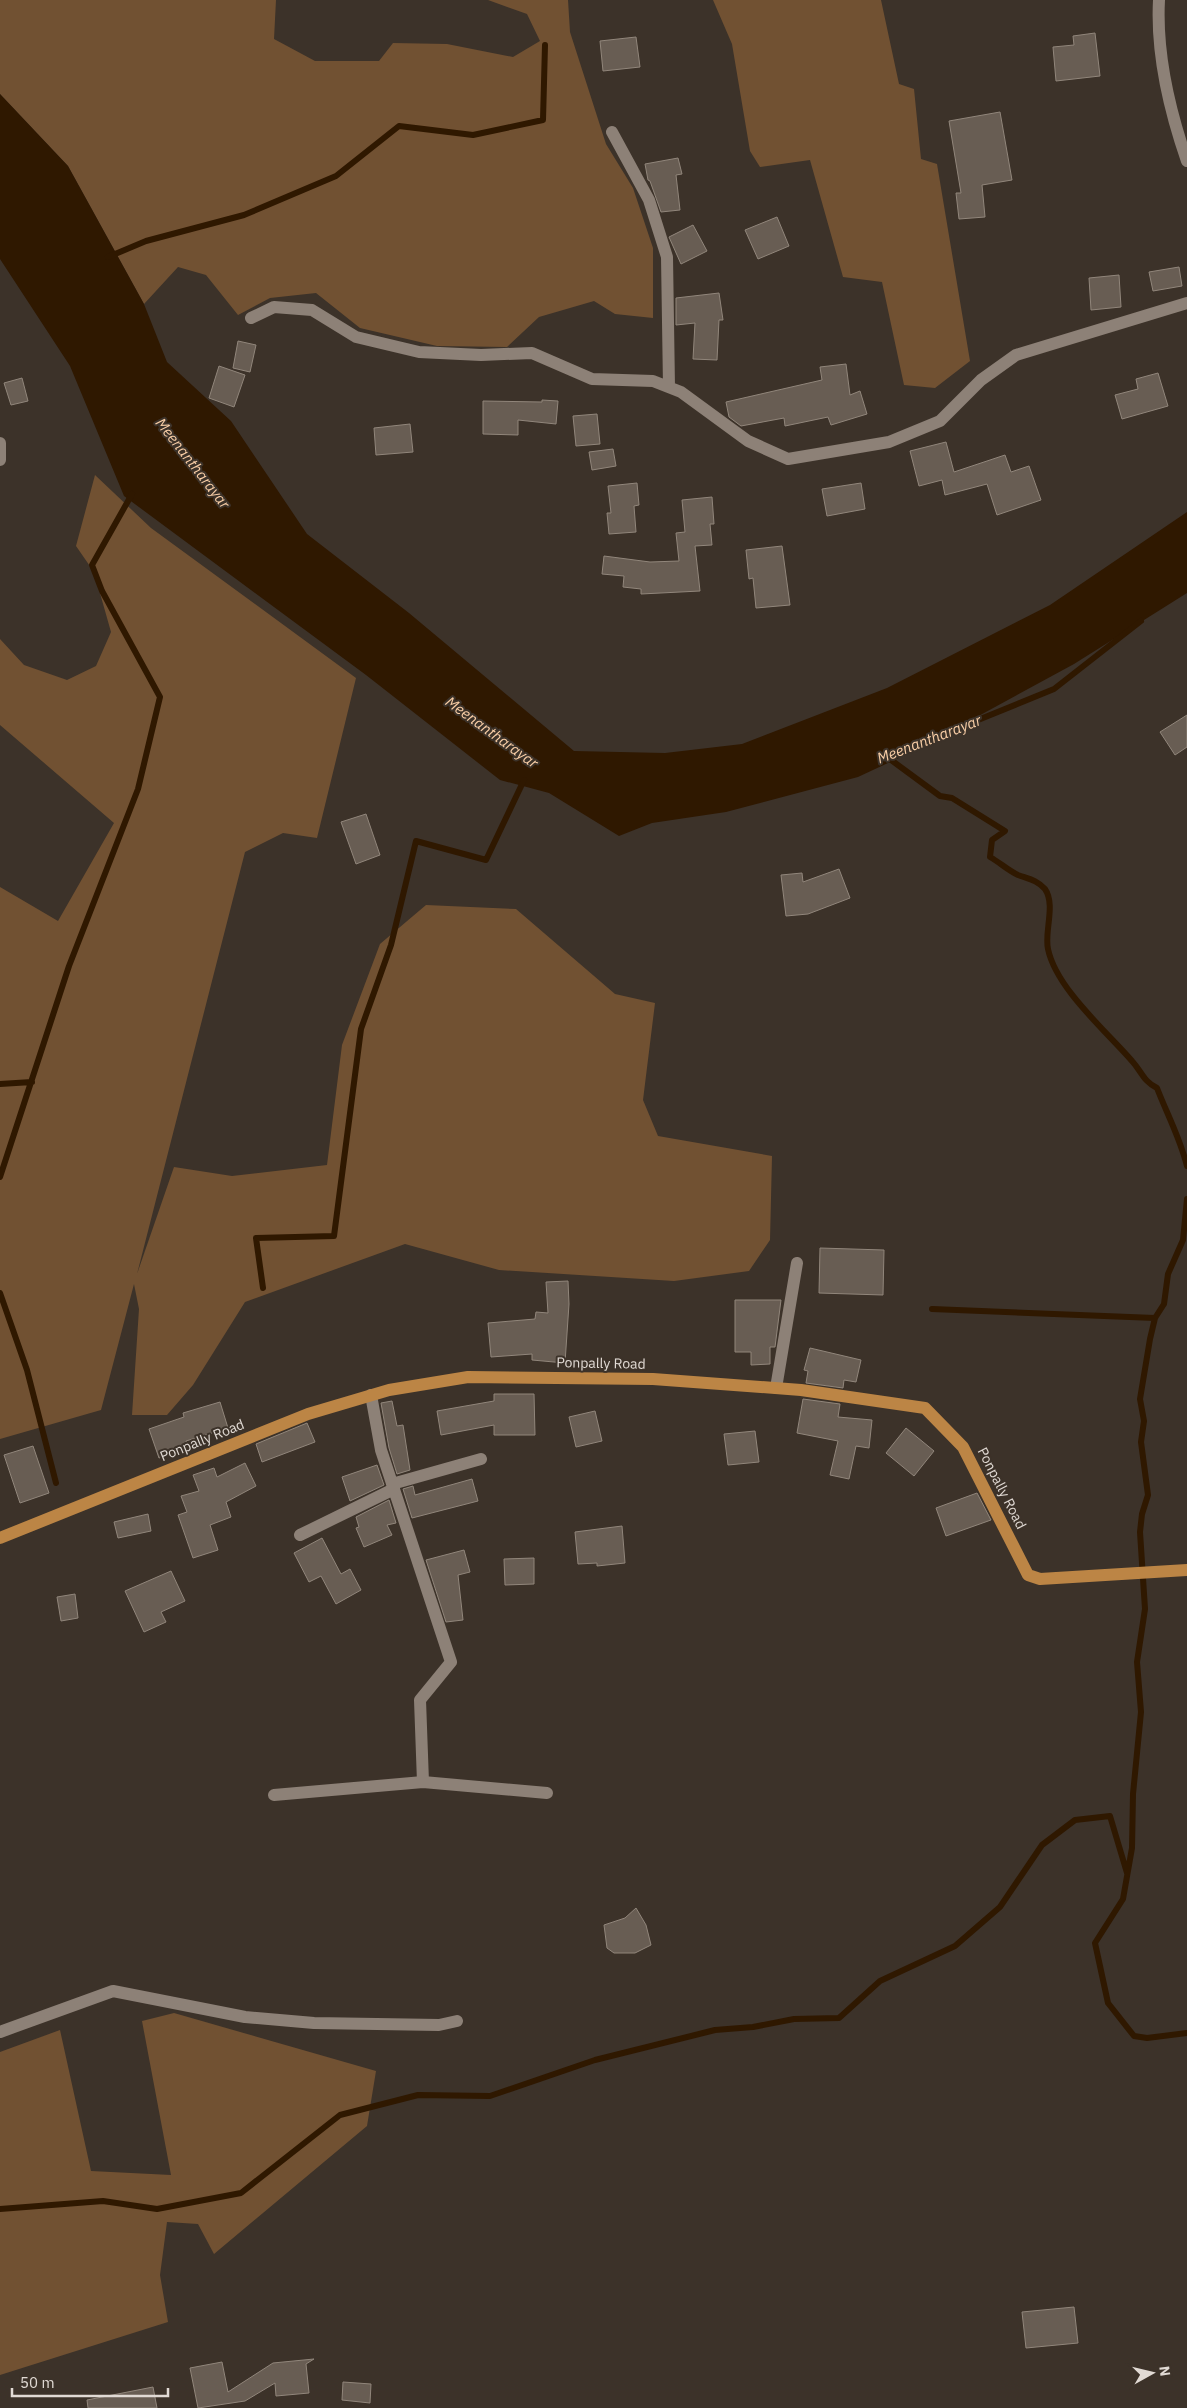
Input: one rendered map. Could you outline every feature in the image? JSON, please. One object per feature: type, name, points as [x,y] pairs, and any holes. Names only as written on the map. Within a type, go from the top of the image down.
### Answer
[{"type":"main road","name":"Ponpally Road","points":[[0,1538],[308,1414],[389,1390],[468,1377],[653,1379],[776,1388],[925,1408],[963,1447],[1028,1575],[1040,1579],[1187,1570]]},
{"type":"street","points":[[1159,0],[1158,21],[1165,83],[1187,161]]},
{"type":"street","points":[[612,132],[649,200],[667,257],[669,387]]},
{"type":"street","points":[[251,318],[274,307],[312,310],[356,337],[419,352],[532,353],[592,379],[653,381],[681,392],[748,441],[788,459],[889,442],[940,421],[982,380],[1016,355],[1187,303]]},
{"type":"street","points":[[0,443],[0,460]]},
{"type":"street","points":[[776,1388],[797,1263]]},
{"type":"street","points":[[371,1395],[381,1450],[451,1662],[420,1700],[423,1782]]},
{"type":"street","points":[[300,1536],[393,1486],[481,1459]]},
{"type":"street","points":[[274,1795],[423,1782],[547,1793]]},
{"type":"street","points":[[0,2032],[113,1991],[255,2018],[314,2023],[439,2025],[456,2020]]},
{"type":"shaded area","points":[[0,0],[276,0],[274,39],[315,61],[379,61],[393,43],[447,44],[513,57],[540,41],[527,14],[488,0],[568,0],[570,32],[606,144],[633,188],[653,248],[653,318],[615,314],[594,301],[539,317],[507,347],[437,346],[360,328],[316,293],[270,298],[238,315],[206,275],[178,267],[144,304],[68,166],[0,94]]},
{"type":"shaded area","points":[[713,0],[881,0],[899,84],[914,89],[921,159],[937,164],[970,361],[935,388],[904,385],[882,282],[843,277],[810,160],[760,167],[750,151],[732,44]]},
{"type":"shaded area","points":[[95,475],[151,528],[356,678],[317,838],[283,833],[245,852],[137,1274],[174,1167],[232,1176],[327,1165],[342,1045],[380,944],[426,905],[516,909],[615,994],[655,1003],[643,1100],[658,1136],[772,1156],[770,1240],[749,1271],[674,1281],[499,1270],[405,1244],[245,1302],[193,1385],[167,1415],[132,1415],[139,1309],[134,1284],[101,1410],[0,1439],[0,887],[58,921],[114,823],[0,725],[0,639],[24,665],[67,680],[96,666],[111,632],[94,572],[76,546]]},
{"type":"shaded area","points":[[174,2013],[376,2071],[367,2126],[214,2254],[198,2224],[167,2222],[160,2275],[168,2322],[0,2375],[0,2052],[60,2030],[91,2171],[171,2175],[142,2021]]},
{"type":"water","points":[[0,94],[68,166],[144,304],[167,362],[231,421],[307,534],[409,613],[574,751],[665,753],[742,744],[887,688],[1050,605],[1187,512],[1187,593],[1074,664],[918,749],[858,777],[726,812],[652,823],[619,836],[549,793],[500,780],[366,675],[124,496],[70,366],[0,259]]},
{"type":"building","points":[[1095,33],[1100,76],[1056,81],[1053,47],[1074,45],[1073,36]]},
{"type":"building","points":[[636,37],[640,67],[603,71],[600,41]]},
{"type":"building","points":[[1000,112],[1012,180],[982,185],[985,217],[959,219],[956,193],[961,193],[949,121]]},
{"type":"building","points":[[678,158],[682,174],[676,175],[680,210],[661,212],[648,180],[645,164]]},
{"type":"building","points":[[777,217],[789,246],[758,259],[745,230]]},
{"type":"building","points":[[693,225],[707,251],[681,264],[669,237]]},
{"type":"building","points":[[1179,267],[1182,286],[1153,291],[1149,272]]},
{"type":"building","points":[[1119,275],[1121,307],[1091,310],[1089,278]]},
{"type":"building","points":[[719,293],[723,320],[719,320],[717,360],[693,359],[695,323],[676,325],[676,298]]},
{"type":"building","points":[[238,341],[256,345],[250,372],[233,368]]},
{"type":"building","points":[[846,364],[850,395],[860,391],[867,414],[831,425],[828,417],[785,426],[784,418],[741,426],[729,417],[726,402],[822,380],[820,367]]},
{"type":"building","points":[[219,366],[245,375],[234,407],[209,398]]},
{"type":"building","points":[[1158,373],[1168,406],[1122,419],[1115,395],[1138,389],[1136,379]]},
{"type":"building","points":[[22,378],[28,401],[11,405],[4,383]]},
{"type":"building","points":[[542,400],[558,401],[556,424],[518,420],[518,435],[483,434],[483,401],[542,402]]},
{"type":"building","points":[[597,414],[600,444],[576,446],[573,416]]},
{"type":"building","points":[[410,424],[413,452],[376,455],[374,428]]},
{"type":"building","points":[[946,442],[954,472],[1005,455],[1011,472],[1029,466],[1041,500],[997,515],[987,484],[945,495],[942,480],[919,486],[910,451]]},
{"type":"building","points":[[613,449],[616,466],[592,470],[589,452]]},
{"type":"building","points":[[637,483],[639,505],[634,506],[636,532],[609,534],[607,513],[611,513],[608,486]]},
{"type":"building","points":[[861,483],[865,509],[827,516],[822,489]]},
{"type":"building","points":[[712,497],[714,524],[710,524],[712,545],[695,546],[700,591],[641,594],[641,589],[623,587],[624,576],[602,574],[604,556],[650,562],[679,561],[676,533],[685,532],[682,500]]},
{"type":"building","points":[[782,546],[790,605],[756,608],[753,578],[749,579],[746,550]]},
{"type":"building","points":[[1187,715],[1187,747],[1175,755],[1160,732]]},
{"type":"building","points":[[366,814],[380,855],[356,864],[341,822]]},
{"type":"building","points":[[839,869],[850,898],[808,914],[786,916],[781,875],[802,873],[803,882]]},
{"type":"building","points":[[820,1248],[884,1250],[883,1295],[819,1293]]},
{"type":"building","points":[[568,1281],[569,1304],[565,1363],[532,1360],[532,1354],[491,1357],[488,1323],[535,1319],[536,1312],[548,1313],[546,1282]]},
{"type":"building","points":[[735,1300],[781,1300],[775,1347],[770,1347],[770,1364],[751,1365],[751,1352],[735,1352]]},
{"type":"building","points":[[810,1348],[861,1360],[856,1382],[844,1380],[843,1388],[806,1383],[808,1371],[804,1370]]},
{"type":"building","points":[[494,1394],[534,1394],[535,1435],[494,1435],[494,1425],[441,1435],[437,1411],[494,1401]]},
{"type":"building","points":[[803,1399],[840,1404],[838,1417],[872,1420],[869,1448],[856,1446],[849,1479],[830,1475],[838,1441],[797,1433]]},
{"type":"building","points":[[392,1401],[397,1426],[403,1425],[410,1470],[397,1474],[389,1448],[381,1403]]},
{"type":"building","points":[[220,1402],[228,1428],[186,1441],[188,1448],[159,1458],[149,1429],[184,1417],[183,1413]]},
{"type":"building","points":[[595,1411],[602,1441],[576,1447],[569,1417]]},
{"type":"building","points":[[307,1423],[315,1442],[262,1462],[256,1444]]},
{"type":"building","points":[[906,1428],[934,1451],[914,1476],[886,1453]]},
{"type":"building","points":[[755,1431],[759,1462],[728,1465],[724,1434]]},
{"type":"building","points":[[33,1446],[49,1493],[20,1503],[4,1455]]},
{"type":"building","points":[[245,1463],[256,1486],[226,1502],[231,1517],[210,1525],[218,1550],[193,1558],[178,1515],[187,1512],[181,1496],[199,1491],[193,1475],[214,1468],[217,1477]]},
{"type":"building","points":[[377,1465],[384,1485],[350,1501],[342,1477]]},
{"type":"building","points":[[472,1479],[478,1501],[412,1518],[403,1489],[413,1486],[415,1495]]},
{"type":"building","points":[[977,1493],[991,1520],[946,1536],[936,1508]]},
{"type":"building","points":[[389,1500],[396,1523],[387,1525],[392,1535],[364,1547],[356,1528],[359,1527],[356,1517]]},
{"type":"building","points":[[148,1514],[151,1531],[118,1538],[114,1522]]},
{"type":"building","points":[[622,1526],[625,1563],[597,1566],[597,1563],[578,1564],[575,1532]]},
{"type":"building","points":[[322,1538],[341,1574],[350,1569],[361,1590],[336,1604],[321,1576],[309,1582],[294,1553]]},
{"type":"building","points":[[464,1550],[470,1572],[458,1575],[463,1620],[446,1622],[426,1560]]},
{"type":"building","points":[[534,1558],[534,1584],[505,1585],[504,1559]]},
{"type":"building","points":[[171,1571],[185,1601],[161,1612],[166,1622],[144,1632],[125,1591]]},
{"type":"building","points":[[75,1594],[78,1618],[61,1621],[57,1597]]},
{"type":"building","points":[[636,1908],[646,1925],[651,1945],[635,1953],[614,1953],[607,1948],[604,1925],[625,1918]]},
{"type":"building","points":[[1074,2307],[1078,2343],[1026,2348],[1022,2312]]},
{"type":"building","points":[[314,2359],[306,2364],[309,2393],[276,2396],[275,2383],[245,2401],[198,2408],[190,2368],[222,2362],[228,2392],[273,2363]]},
{"type":"building","points":[[343,2382],[371,2384],[370,2403],[342,2400]]},
{"type":"building","points":[[153,2387],[157,2408],[88,2408],[87,2400]]},
{"type":"waterway","points":[[108,257],[146,241],[244,215],[336,176],[399,126],[473,135],[543,120],[545,45]]},
{"type":"waterway","points":[[0,1177],[69,966],[138,789],[160,697],[102,591],[92,565],[132,494]]},
{"type":"waterway","name":"Meenantharayar","points":[[941,735],[1054,689],[1141,621]]},
{"type":"waterway","points":[[887,757],[940,796],[952,798],[1005,831],[992,840],[990,857],[1015,873],[1036,882],[1045,889],[1050,903],[1047,942],[1053,964],[1071,994],[1146,1079],[1157,1088],[1187,1166]]},
{"type":"waterway","points":[[263,1288],[256,1238],[334,1236],[361,1029],[391,945],[416,841],[486,860],[524,780]]},
{"type":"waterway","points":[[0,1084],[32,1082]]},
{"type":"waterway","points":[[1187,1199],[1183,1240],[1168,1274],[1164,1304],[1155,1318],[1140,1399],[1144,1421],[1141,1442],[1148,1495],[1142,1514],[1140,1532],[1145,1609],[1137,1662],[1141,1712],[1133,1794],[1132,1848],[1123,1899],[1095,1943],[1108,2003],[1134,2036],[1147,2038],[1187,2033]]},
{"type":"waterway","points":[[0,1293],[27,1370],[56,1483]]},
{"type":"waterway","points":[[932,1309],[1155,1318]]},
{"type":"waterway","points":[[0,2209],[103,2201],[157,2209],[241,2193],[340,2115],[418,2095],[490,2096],[595,2060],[715,2030],[753,2027],[794,2019],[839,2018],[880,1981],[955,1946],[1000,1907],[1042,1845],[1075,1820],[1110,1816],[1127,1873]]}]
